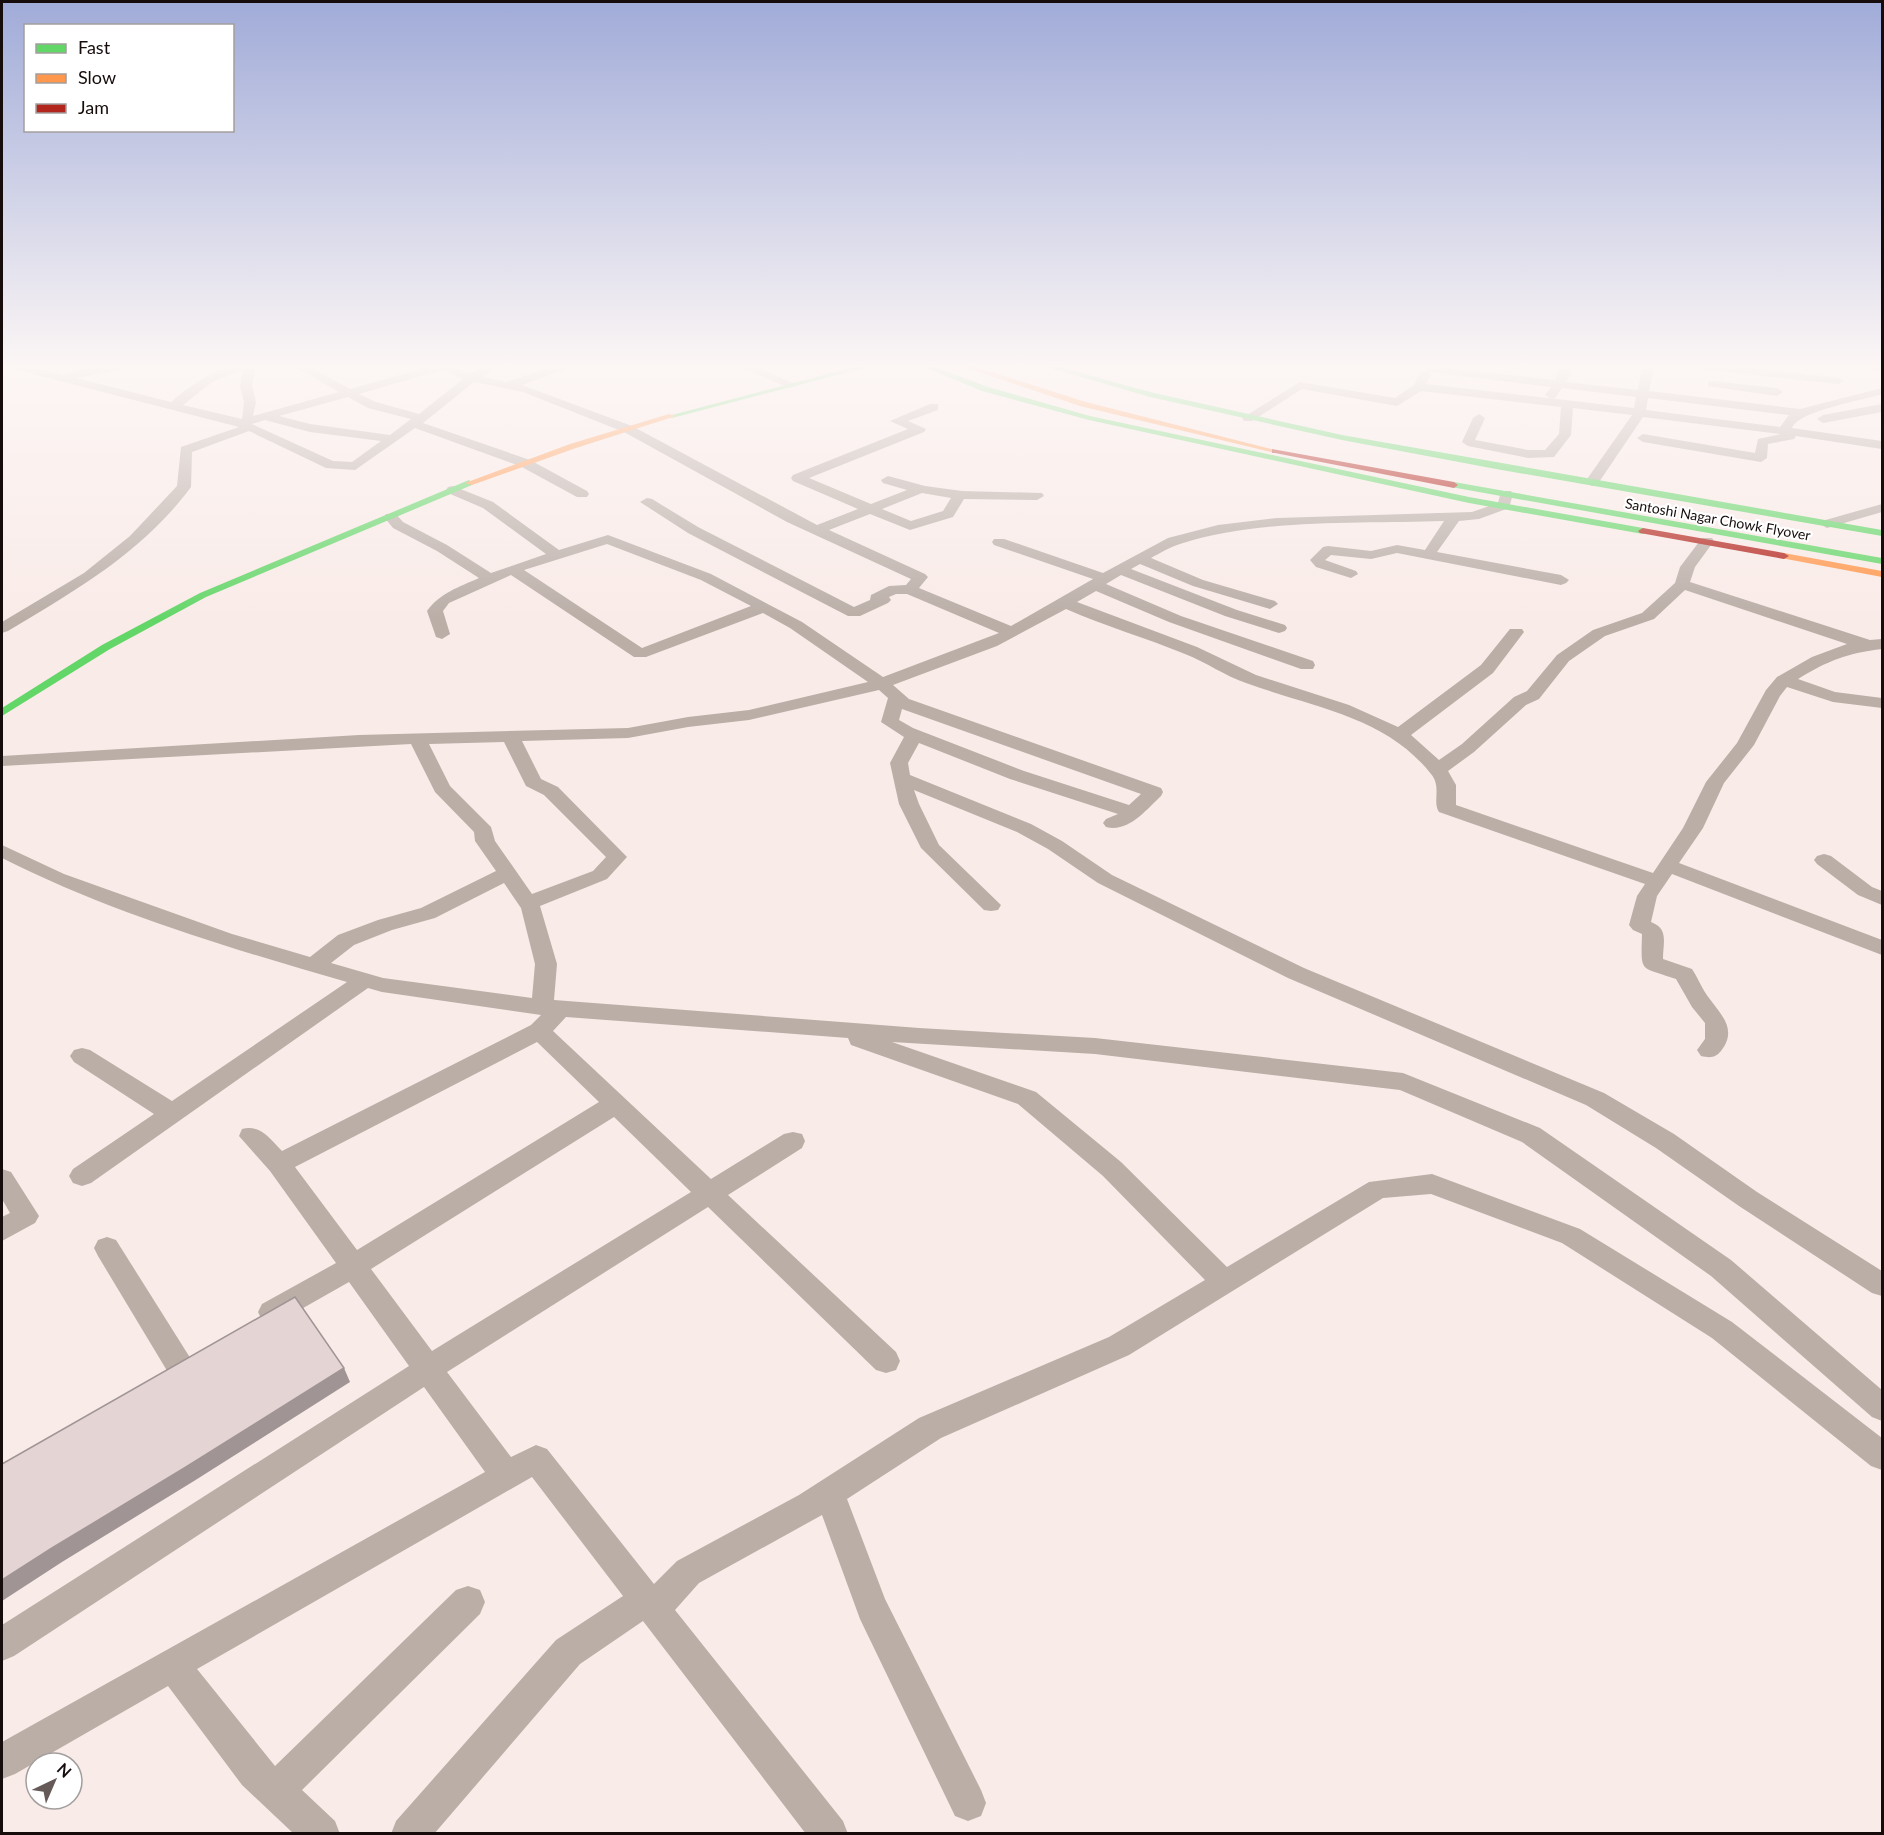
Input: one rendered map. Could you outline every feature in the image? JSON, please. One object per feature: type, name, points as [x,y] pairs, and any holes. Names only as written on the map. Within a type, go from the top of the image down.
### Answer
[{"type":"main road","points":[[2,713],[106,647],[203,595],[453,490],[569,449]]},
{"type":"main road","points":[[1231,449],[1469,500],[1505,500]]},
{"type":"main road","points":[[1270,449],[1505,500],[1882,574]]},
{"type":"main road","points":[[1346,449],[1484,471],[1592,482],[1882,533]]},
{"type":"main road","points":[[1384,449],[1484,471]]},
{"type":"main road","name":"Santoshi Nagar Chowk Flyover","points":[[1484,471],[1882,548]]},
{"type":"main road","name":"Santoshi Nagar Chowk Flyover","points":[[1505,500],[1882,561]]},
{"type":"street","points":[[2,628],[89,576],[135,538],[184,487],[186,450],[189,449]]},
{"type":"street","points":[[301,449],[331,465],[355,466],[377,449]]},
{"type":"street","points":[[487,449],[525,463],[582,494]]},
{"type":"street","points":[[664,449],[775,510],[920,577],[910,590]]},
{"type":"street","points":[[871,449],[798,478],[910,526],[948,513],[960,495]]},
{"type":"street","points":[[1501,449],[1528,454],[1549,454],[1554,449]]},
{"type":"street","points":[[1592,482],[1615,449]]},
{"type":"street","points":[[1706,449],[1761,458],[1762,449]]},
{"type":"street","points":[[888,480],[921,489],[983,498],[1037,496]]},
{"type":"street","points":[[817,530],[921,489]]},
{"type":"street","points":[[453,490],[488,505],[556,554]]},
{"type":"street","points":[[2,761],[359,740],[628,733],[688,722],[749,715],[871,687],[991,643],[1065,603],[1139,558],[1173,542],[1218,529],[1326,519],[1474,516],[1505,500]]},
{"type":"street","points":[[647,502],[693,530],[854,613],[883,600],[876,598],[894,590],[910,590],[1011,632]]},
{"type":"street","points":[[1827,524],[1882,508]]},
{"type":"street","points":[[391,517],[398,525],[442,548],[490,579]]},
{"type":"street","points":[[1429,554],[1454,517]]},
{"type":"street","points":[[442,633],[435,611],[444,600],[512,569],[608,539],[706,578],[764,607],[796,625],[881,682],[903,703],[1154,792],[1132,812],[1113,823]]},
{"type":"street","points":[[1439,769],[1468,748],[1520,701],[1533,695],[1563,658],[1599,633],[1648,615],[1682,584],[1682,575],[1686,567],[1707,541]]},
{"type":"street","points":[[999,542],[1101,582],[1175,619],[1307,665]]},
{"type":"street","points":[[1351,574],[1321,564],[1317,560],[1328,550],[1371,555],[1397,549],[1561,579]]},
{"type":"street","points":[[1139,558],[1198,583],[1270,604]]},
{"type":"street","points":[[512,569],[640,654],[764,607]]},
{"type":"street","points":[[1120,570],[1231,614],[1279,628]]},
{"type":"street","points":[[1682,584],[1873,646]]},
{"type":"street","points":[[1065,603],[1210,658],[1248,678],[1363,716],[1400,734],[1409,739],[1439,769],[1448,784],[1446,808],[1662,873],[1882,948]]},
{"type":"street","points":[[1400,734],[1487,669],[1516,632]]},
{"type":"street","points":[[1709,1050],[1717,1040],[1716,1021],[1700,1002],[1684,974],[1652,963],[1653,930],[1640,925],[1647,896],[1693,828],[1715,782],[1745,745],[1772,694],[1786,680],[1818,660],[1873,646]]},
{"type":"street","points":[[1786,680],[1808,690],[1836,698],[1882,703]]},
{"type":"street","points":[[897,697],[890,722],[914,735],[1017,775],[1132,812]]},
{"type":"street","points":[[914,735],[899,763],[909,804],[931,848],[991,904]]},
{"type":"street","points":[[510,736],[533,782],[551,792],[617,857],[600,875],[528,903]]},
{"type":"street","points":[[417,738],[442,788],[484,831],[485,841],[528,903],[546,964],[547,1015],[615,1104],[886,1361]]},
{"type":"street","points":[[901,778],[1024,828],[1055,845],[1105,879],[1296,973],[1595,1099],[1665,1141],[1748,1199],[1882,1285]]},
{"type":"street","points":[[2,851],[57,878],[224,939],[382,985],[547,1015],[818,1028],[1095,1046],[1403,1082],[1531,1135],[1721,1268],[1882,1408]]},
{"type":"street","points":[[1824,860],[1865,891],[1882,899]]},
{"type":"street","points":[[314,965],[346,940],[385,925],[428,913],[508,873]]},
{"type":"street","points":[[82,1176],[365,980]]},
{"type":"street","points":[[279,1164],[547,1015]]},
{"type":"street","points":[[818,1028],[867,1041],[1027,1098],[1112,1169],[1225,1283]]},
{"type":"street","points":[[82,1056],[171,1113]]},
{"type":"street","points":[[250,1324],[352,1266],[615,1104]]},
{"type":"street","points":[[251,1136],[279,1164],[506,1476]]},
{"type":"street","points":[[2,1644],[428,1369],[793,1141]]},
{"type":"street","points":[[2,1179],[26,1216],[2,1230]]},
{"type":"street","points":[[409,1833],[568,1652],[649,1604],[688,1572],[829,1493],[930,1428],[1119,1346],[1378,1189],[1432,1184],[1571,1236],[1722,1330],[1882,1456]]},
{"type":"street","points":[[107,1248],[179,1365]]},
{"type":"street","points":[[2,1761],[536,1459],[830,1833]]},
{"type":"street","points":[[829,1493],[872,1607],[968,1803]]},
{"type":"street","points":[[275,1791],[468,1602]]},
{"type":"street","points":[[172,1664],[255,1772],[322,1833]]},
{"type":"building","points":[[295,1297],[344,1368],[2,1580],[2,1464]]},
{"type":"traffic: fast","points":[[1231,449],[1469,500],[1643,531]]},
{"type":"traffic: fast","points":[[1402,449],[1882,533]]},
{"type":"traffic: fast","points":[[2,713],[106,647],[203,595],[469,483]]},
{"type":"traffic: fast","points":[[1454,485],[1882,561]]},
{"type":"traffic: slow","points":[[469,483],[566,449]]},
{"type":"traffic: slow","points":[[1265,449],[1275,451]]},
{"type":"traffic: slow","points":[[1784,556],[1882,574]]},
{"type":"traffic: jam","points":[[1275,451],[1454,485]]},
{"type":"traffic: jam","points":[[1643,531],[1784,556]]}]
